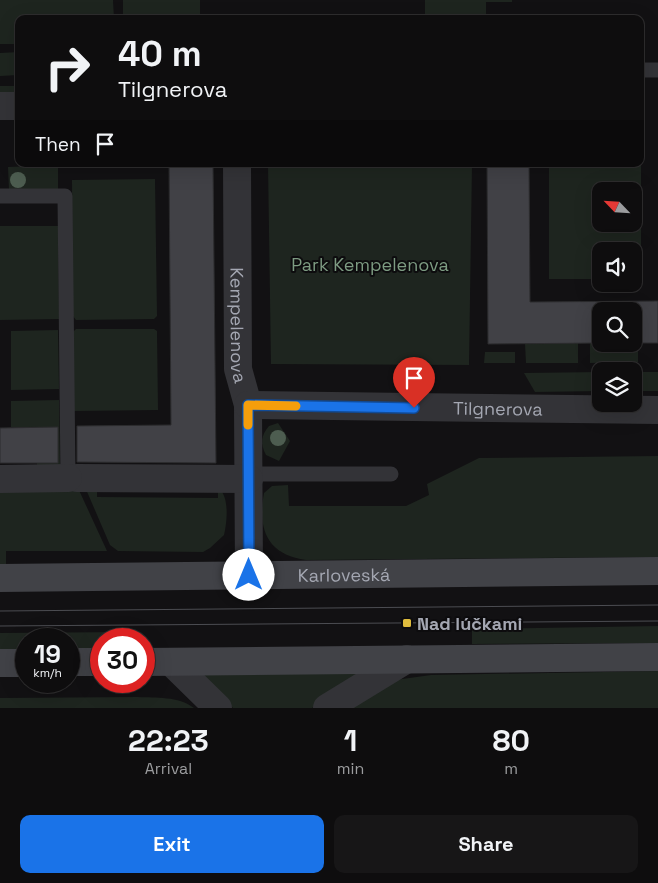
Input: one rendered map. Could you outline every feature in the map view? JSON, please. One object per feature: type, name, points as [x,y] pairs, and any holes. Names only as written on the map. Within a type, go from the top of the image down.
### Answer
[{"type":"main road","name":"Karloveská","points":[[0,578],[658,572]]},
{"type":"main road","points":[[155,662],[658,657]]},
{"type":"main road","points":[[0,663],[15,663]]},
{"type":"street","points":[[0,106],[15,106]]},
{"type":"street","name":"Kempelenova","points":[[237,167],[238,369],[248,405],[249,575]]},
{"type":"street","name":"Tilgnerova","points":[[248,405],[658,410]]},
{"type":"street","points":[[0,480],[249,476]]},
{"type":"street","points":[[327,708],[408,659]]},
{"type":"street","points":[[171,662],[218,708]]},
{"type":"lane","points":[[644,70],[658,70]]},
{"type":"lane","points":[[0,196],[65,196],[72,478]]},
{"type":"lane","points":[[249,476],[391,474]]},
{"type":"green space","points":[[0,0],[113,0],[114,15],[15,15],[15,44],[0,44]]},
{"type":"green space","points":[[123,0],[200,0],[200,15],[123,15]]},
{"type":"green space","points":[[425,0],[512,0],[512,2],[486,2],[486,15],[425,15]]},
{"type":"green space","points":[[15,52],[15,75],[0,76],[0,53]]},
{"type":"green space","points":[[0,86],[15,86],[15,97],[0,97]]},
{"type":"green space","points":[[8,167],[58,167],[58,189],[9,190]]},
{"type":"green space","name":"Park Kempelenova","points":[[268,167],[472,167],[469,365],[271,364]]},
{"type":"green space","points":[[549,167],[641,167],[641,182],[592,182],[592,232],[641,232],[641,242],[592,242],[592,279],[549,279]]},
{"type":"green space","points":[[155,179],[157,316],[154,319],[76,320],[73,316],[72,180]]},
{"type":"green space","points":[[0,226],[58,226],[59,319],[0,320]]},
{"type":"green space","points":[[76,329],[154,329],[157,331],[158,410],[74,411],[73,332]]},
{"type":"green space","points":[[58,330],[59,389],[11,390],[11,331]]},
{"type":"green space","points":[[578,343],[578,363],[526,363],[525,344]]},
{"type":"green space","points":[[590,343],[592,343],[592,352],[638,352],[638,362],[590,363]]},
{"type":"green space","points":[[485,352],[515,352],[515,363],[484,363]]},
{"type":"green space","points":[[592,372],[592,391],[535,392],[524,373]]},
{"type":"green space","points":[[642,372],[658,372],[658,391],[642,391]]},
{"type":"green space","points":[[59,400],[60,467],[37,468],[37,427],[11,427],[11,401]]},
{"type":"green space","points":[[278,423],[290,441],[279,461],[266,455],[262,443],[266,429]]},
{"type":"green space","points":[[658,456],[658,557],[306,560],[282,553],[274,546],[264,529],[262,518],[264,493],[272,486],[288,485],[289,506],[406,506],[429,495],[427,484],[479,458]]},
{"type":"green space","points":[[85,487],[97,487],[97,497],[218,498],[218,488],[222,492],[226,503],[227,517],[224,535],[203,552],[118,551],[110,545]]},
{"type":"green space","points":[[78,488],[107,551],[6,551],[6,564],[0,564],[0,489]]},
{"type":"green space","points":[[658,626],[658,643],[472,644],[472,629]]},
{"type":"green space","points":[[80,632],[90,632],[90,649],[80,649]]},
{"type":"green space","points":[[0,633],[15,633],[15,649],[0,649]]},
{"type":"green space","points":[[658,671],[658,708],[344,708],[395,680],[431,675]]},
{"type":"green space","points":[[363,673],[312,708],[233,708],[200,675]]},
{"type":"green space","points":[[138,697],[181,701],[194,708],[0,708],[0,698]]},
{"type":"building","points":[[169,167],[213,167],[216,463],[77,462],[77,426],[171,425]]},
{"type":"building","points":[[487,167],[529,167],[530,302],[658,301],[658,343],[642,343],[642,302],[592,302],[592,343],[488,344]]},
{"type":"building","points":[[58,427],[58,463],[0,463],[0,428]]},
{"type":"tram line","points":[[0,611],[658,605]]},
{"type":"tram line","points":[[0,626],[658,621]]},
{"type":"slow traffic","points":[[248,425],[248,405],[296,406]]},
{"type":"place","name":"Nad lúčkami","points":[[407,623]]},
{"type":"route","points":[[249,575],[248,405],[414,408]]}]
